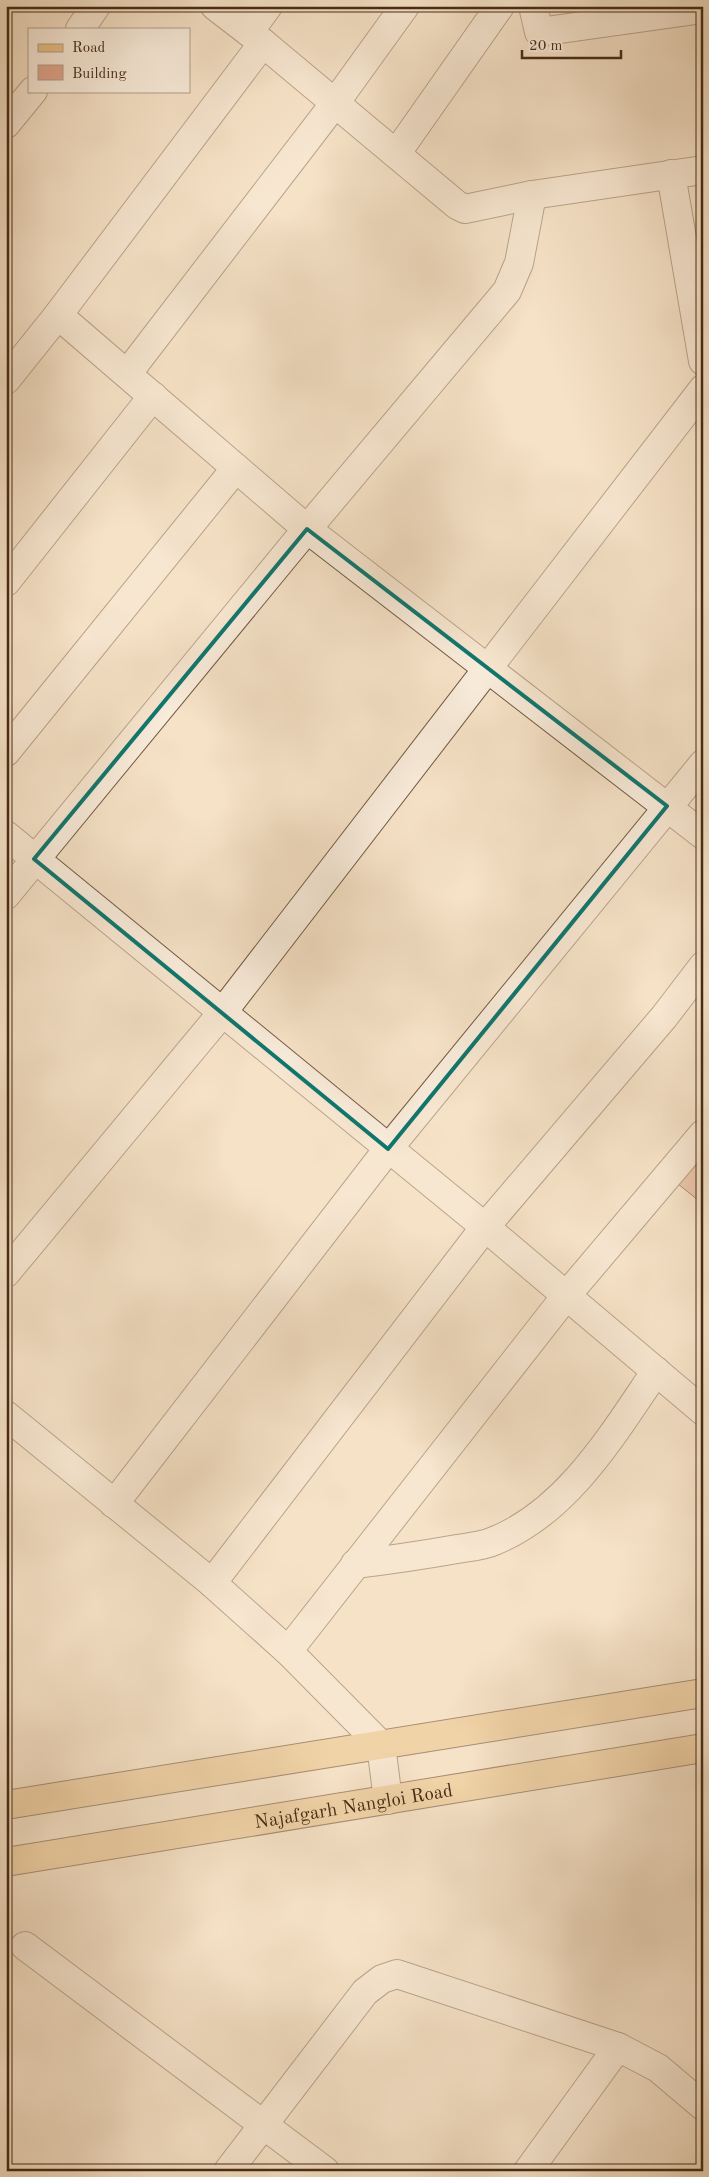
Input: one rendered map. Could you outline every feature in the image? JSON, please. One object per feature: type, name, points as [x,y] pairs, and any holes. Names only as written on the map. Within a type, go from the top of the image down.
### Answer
[{"type":"main road","points":[[6,1805],[703,1693]]},
{"type":"main road","name":"Najafgarh Nangloi Road","points":[[6,1862],[703,1748]]},
{"type":"street","points":[[81,28],[96,6]]},
{"type":"street","points":[[215,6],[457,205],[465,209],[532,196],[703,170]]},
{"type":"street","points":[[6,380],[58,315],[256,38],[268,6]]},
{"type":"street","points":[[127,374],[334,103],[405,6]]},
{"type":"street","points":[[396,154],[500,6]]},
{"type":"street","points":[[533,6],[539,32],[703,9]]},
{"type":"street","points":[[6,124],[32,92]]},
{"type":"street","points":[[671,174],[703,361]]},
{"type":"street","points":[[6,895],[307,528],[507,291],[519,263],[532,196]]},
{"type":"street","points":[[58,315],[307,528],[703,835]]},
{"type":"street","points":[[6,1273],[222,1013],[703,389]]},
{"type":"street","points":[[6,582],[153,396]]},
{"type":"street","points":[[6,752],[236,468]]},
{"type":"street","points":[[114,1504],[388,1149],[703,764]]},
{"type":"street","points":[[6,836],[485,1228],[703,1411]]},
{"type":"street","points":[[212,1583],[485,1228],[664,1017],[703,966]]},
{"type":"street","points":[[288,1651],[566,1296],[703,1134]]},
{"type":"street","points":[[356,1564],[411,1558],[492,1542],[524,1528],[597,1458],[656,1371]]},
{"type":"street","points":[[6,1415],[212,1583],[288,1651],[381,1745],[388,1800]]},
{"type":"street","points":[[25,1946],[265,2124],[325,2171]]},
{"type":"street","points":[[228,2171],[365,1992],[382,1979],[397,1974],[618,2047],[658,2068],[703,2106]]},
{"type":"street","points":[[528,2171],[618,2047]]},
{"type":"highlighted area","points":[[307,529],[667,806],[388,1149],[34,859]]},
{"type":"building","points":[[703,1153],[703,1204],[678,1184]]}]
